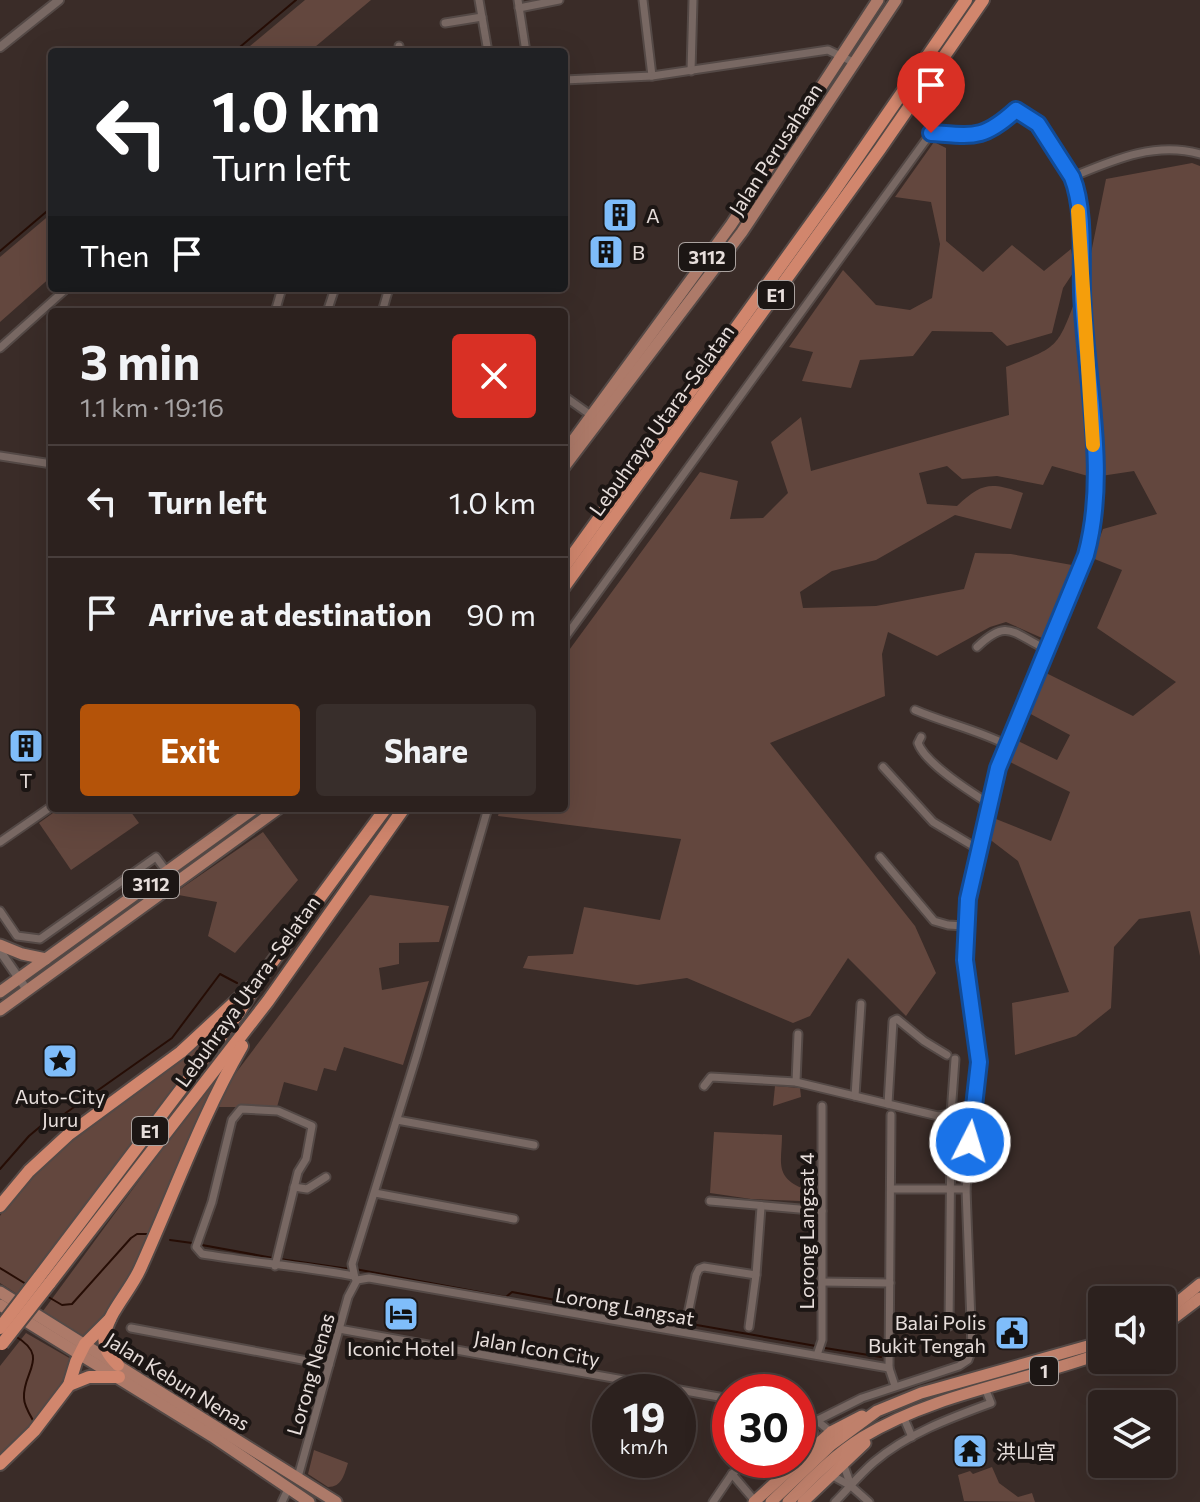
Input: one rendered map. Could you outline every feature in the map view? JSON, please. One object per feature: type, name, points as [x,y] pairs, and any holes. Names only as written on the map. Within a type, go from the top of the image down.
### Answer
[{"type":"highway","name":"Lebuhraya Utara–Selatan","points":[[568,561],[824,206],[966,0]]},
{"type":"highway","name":"Lebuhraya Utara–Selatan","points":[[568,581],[862,175],[983,0]]},
{"type":"highway","name":"Lebuhraya Utara–Selatan","points":[[1,1345],[257,983],[383,812]]},
{"type":"highway","name":"Lebuhraya Utara–Selatan","points":[[0,1328],[44,1281],[268,1001],[401,812]]},
{"type":"highway","points":[[0,1206],[29,1171],[68,1135],[181,1052],[257,983]]},
{"type":"highway","points":[[69,1385],[118,1371],[105,1347],[104,1336],[110,1319],[138,1273],[195,1137],[229,1068],[268,1001]]},
{"type":"highway","points":[[1176,1304],[1200,1284]]},
{"type":"highway","points":[[1176,1316],[1200,1298]]},
{"type":"highway","points":[[0,1464],[34,1431],[69,1385],[82,1348],[110,1319]]},
{"type":"highway","name":"1","points":[[771,1502],[831,1445],[877,1411],[921,1393],[1088,1346]]},
{"type":"highway","name":"1","points":[[788,1502],[844,1451],[903,1416],[1088,1357]]},
{"type":"highway","points":[[816,1444],[831,1432],[877,1411]]},
{"type":"highway","points":[[803,1502],[880,1429]]},
{"type":"highway","points":[[754,1502],[780,1478]]},
{"type":"main road","name":"Jalan Perusahaan","points":[[568,448],[731,225],[878,0]]},
{"type":"main road","name":"Jalan Perusahaan","points":[[568,462],[742,232],[896,0]]},
{"type":"main road","name":"3112","points":[[0,992],[250,812]]},
{"type":"main road","name":"3112","points":[[27,990],[274,812]]},
{"type":"main road","points":[[0,948],[46,959]]},
{"type":"main road","points":[[0,1010],[27,990]]},
{"type":"main road","name":"Jalan Kebun Nenas","points":[[0,1292],[118,1371],[336,1502]]},
{"type":"main road","name":"Jalan Kebun Nenas","points":[[0,1305],[82,1348]]},
{"type":"main road","name":"Jalan Kebun Nenas","points":[[118,1371],[309,1502]]},
{"type":"street","points":[[1,45],[59,0]]},
{"type":"street","points":[[479,0],[487,48]]},
{"type":"street","points":[[525,48],[518,4],[559,0]]},
{"type":"street","points":[[643,0],[652,76]]},
{"type":"street","points":[[691,71],[693,0]]},
{"type":"street","points":[[445,23],[482,17]]},
{"type":"street","points":[[568,80],[652,76],[828,50],[853,62]]},
{"type":"street","points":[[568,633],[931,133],[980,135],[995,129],[1016,110],[1038,124],[1076,186],[1095,464],[1093,530],[1086,555],[1007,745],[988,803],[965,926],[967,973],[979,1049],[966,1189],[972,1349],[968,1360],[953,1368],[862,1398],[816,1421]]},
{"type":"street","points":[[1072,177],[1124,155],[1175,149],[1200,154]]},
{"type":"street","points":[[0,348],[63,292]]},
{"type":"street","points":[[568,399],[592,416]]},
{"type":"street","points":[[0,456],[48,463]]},
{"type":"street","points":[[977,647],[992,632],[1007,629],[1046,649]]},
{"type":"street","points":[[915,710],[1007,745]]},
{"type":"street","points":[[921,737],[918,743],[921,752],[963,788],[988,803]]},
{"type":"street","points":[[883,767],[933,822],[978,849]]},
{"type":"street","points":[[0,842],[48,809]]},
{"type":"street","name":"Lorong Nenas","points":[[298,1477],[375,1193],[487,812]]},
{"type":"street","points":[[0,911],[17,936],[40,939],[156,857],[167,872]]},
{"type":"street","points":[[880,857],[934,921],[965,926]]},
{"type":"street","points":[[0,948],[27,990]]},
{"type":"street","points":[[855,1096],[861,1004]]},
{"type":"street","points":[[888,1104],[893,1021],[897,1019],[924,1041],[951,1057],[951,1114]]},
{"type":"street","points":[[796,1082],[798,1034]]},
{"type":"street","points":[[704,1086],[711,1077],[796,1082],[938,1116],[951,1114],[972,1119]]},
{"type":"street","name":"Lorong Langsat 4","points":[[817,1355],[822,1340],[822,1106]]},
{"type":"street","name":"Lorong Langsat","points":[[294,1187],[306,1159],[312,1126],[278,1111],[241,1109],[232,1120],[212,1202],[196,1247],[202,1254],[354,1273],[889,1368]]},
{"type":"street","points":[[891,1115],[889,1368],[895,1386]]},
{"type":"street","points":[[397,1120],[534,1145]]},
{"type":"street","points":[[949,1326],[951,1133]]},
{"type":"street","points":[[276,1261],[294,1187],[307,1189],[326,1177]]},
{"type":"street","points":[[891,1189],[966,1189]]},
{"type":"street","points":[[375,1193],[514,1219]]},
{"type":"street","points":[[710,1201],[822,1211]]},
{"type":"street","points":[[749,1327],[761,1207]]},
{"type":"street","points":[[687,1319],[699,1269],[704,1267],[756,1275]]},
{"type":"street","points":[[949,1274],[967,1272]]},
{"type":"street","points":[[822,1282],[890,1283]]},
{"type":"street","points":[[131,1328],[329,1365]]},
{"type":"street","name":"Jalan Icon City","points":[[339,1329],[712,1396]]},
{"type":"street","points":[[835,1502],[874,1462],[912,1437],[945,1420],[991,1403],[985,1388]]},
{"type":"street","points":[[903,1416],[912,1437]]},
{"type":"street","points":[[816,1424],[831,1432]]},
{"type":"street","points":[[843,1463],[851,1486]]},
{"type":"street","points":[[831,1475],[851,1486],[869,1502]]},
{"type":"street","points":[[715,1499],[729,1478]]},
{"type":"street","points":[[735,1478],[754,1502]]},
{"type":"street","points":[[282,1502],[288,1489]]},
{"type":"shaded area","points":[[305,0],[371,0],[314,48],[248,48]]},
{"type":"shaded area","points":[[934,142],[946,148],[946,241],[983,272],[1012,245],[1044,271],[1071,249],[1075,270],[1063,288],[1052,333],[1007,346],[992,332],[932,331],[913,356],[860,360],[851,388],[802,381],[813,352],[789,347],[843,270],[876,305],[910,310],[932,298],[940,244],[931,202],[895,197]]},
{"type":"shaded area","points":[[1192,163],[1200,166],[1200,956],[1190,911],[1139,919],[1114,947],[1111,1008],[1076,1036],[1015,1055],[1012,1003],[1069,992],[1018,861],[988,838],[991,817],[1051,841],[1070,792],[1006,760],[1014,739],[1057,760],[1070,735],[1025,711],[1044,672],[1133,716],[1176,682],[1097,628],[1122,570],[1092,558],[1103,529],[1157,514],[1134,471],[1101,476],[1089,263],[1106,179]]},
{"type":"shaded area","points":[[48,216],[48,280],[0,322],[0,257]]},
{"type":"shaded area","points":[[1076,298],[1088,476],[1052,466],[1043,485],[997,476],[962,479],[947,466],[919,473],[927,504],[957,506],[973,492],[987,486],[1023,493],[1011,529],[955,515],[876,560],[832,571],[800,592],[803,608],[876,606],[964,589],[975,553],[1011,554],[1072,565],[1042,638],[1006,622],[990,627],[937,656],[888,632],[882,654],[885,696],[770,743],[915,926],[936,973],[906,1016],[848,958],[810,1016],[793,1023],[687,978],[637,985],[523,968],[528,956],[573,954],[584,907],[660,920],[681,839],[498,816],[499,812],[568,812],[568,652],[700,472],[738,481],[730,519],[763,518],[788,493],[771,442],[801,417],[811,471],[1009,415],[1006,367],[1046,350],[1064,328]]},
{"type":"shaded area","points":[[54,812],[131,812],[139,823],[71,870],[39,823]]},
{"type":"shaded area","points":[[263,832],[298,880],[235,953],[208,936],[217,902],[173,894]]},
{"type":"shaded area","points":[[370,895],[449,906],[439,942],[399,943],[399,964],[379,968],[382,990],[429,981],[403,1065],[344,1047],[336,1071],[324,1068],[317,1091],[284,1082],[277,1107],[218,1107],[232,1078]]},
{"type":"shaded area","points":[[219,1025],[20,1296],[0,1283],[0,1216],[20,1186],[45,1159],[175,1063]]},
{"type":"shaded area","points":[[236,1049],[196,1124],[130,1276],[97,1326],[82,1336],[43,1311]]},
{"type":"shaded area","points":[[775,1086],[800,1088],[801,1097],[773,1106]]},
{"type":"shaded area","points":[[714,1132],[782,1135],[783,1173],[802,1188],[801,1201],[710,1193]]},
{"type":"shaded area","points":[[26,1333],[71,1359],[50,1402],[0,1460],[0,1366]]},
{"type":"shaded area","points":[[314,1450],[348,1463],[342,1480],[336,1485],[328,1487],[308,1474]]},
{"type":"shaded area","points":[[992,1467],[999,1483],[1018,1497],[1032,1493],[1035,1502],[964,1501],[958,1475],[970,1471],[973,1474]]},
{"type":"waterway","points":[[239,48],[296,0]]},
{"type":"waterway","points":[[0,251],[48,210]]},
{"type":"waterway","points":[[0,1169],[42,1125],[60,1117],[172,1038],[220,974],[237,983]]},
{"type":"waterway","points":[[45,1295],[62,1305],[72,1304],[131,1238],[137,1234],[147,1234]]},
{"type":"waterway","points":[[170,1240],[192,1243]]},
{"type":"waterway","points":[[202,1245],[273,1258]]},
{"type":"waterway","points":[[280,1259],[349,1269]]},
{"type":"waterway","points":[[0,1268],[26,1284]]},
{"type":"waterway","points":[[355,1269],[506,1297],[512,1292],[632,1314]]},
{"type":"waterway","points":[[645,1316],[681,1323]]},
{"type":"waterway","points":[[691,1324],[816,1346]]},
{"type":"waterway","points":[[15,1336],[26,1344],[33,1358],[24,1398],[34,1422]]},
{"type":"waterway","points":[[825,1348],[881,1357]]},
{"type":"slow traffic","points":[[1078,211],[1093,445]]},
{"type":"place","name":"A","points":[[620,215]]},
{"type":"place","name":"B","points":[[606,252]]},
{"type":"place","name":"T","points":[[26,746]]},
{"type":"place","name":"Auto-City Juru","points":[[60,1061]]},
{"type":"place","name":"Iconic Hotel","points":[[401,1314]]},
{"type":"place","name":"Balai Polis Bukit Tengah","points":[[1012,1333]]},
{"type":"place","name":"洪山宫","points":[[970,1451]]},
{"type":"route","points":[[931,133],[980,135],[995,129],[1016,110],[1038,124],[1072,177],[1076,186],[1080,229],[1095,464],[1093,530],[1086,555],[998,768],[968,899],[965,960],[979,1049],[970,1142]]}]
